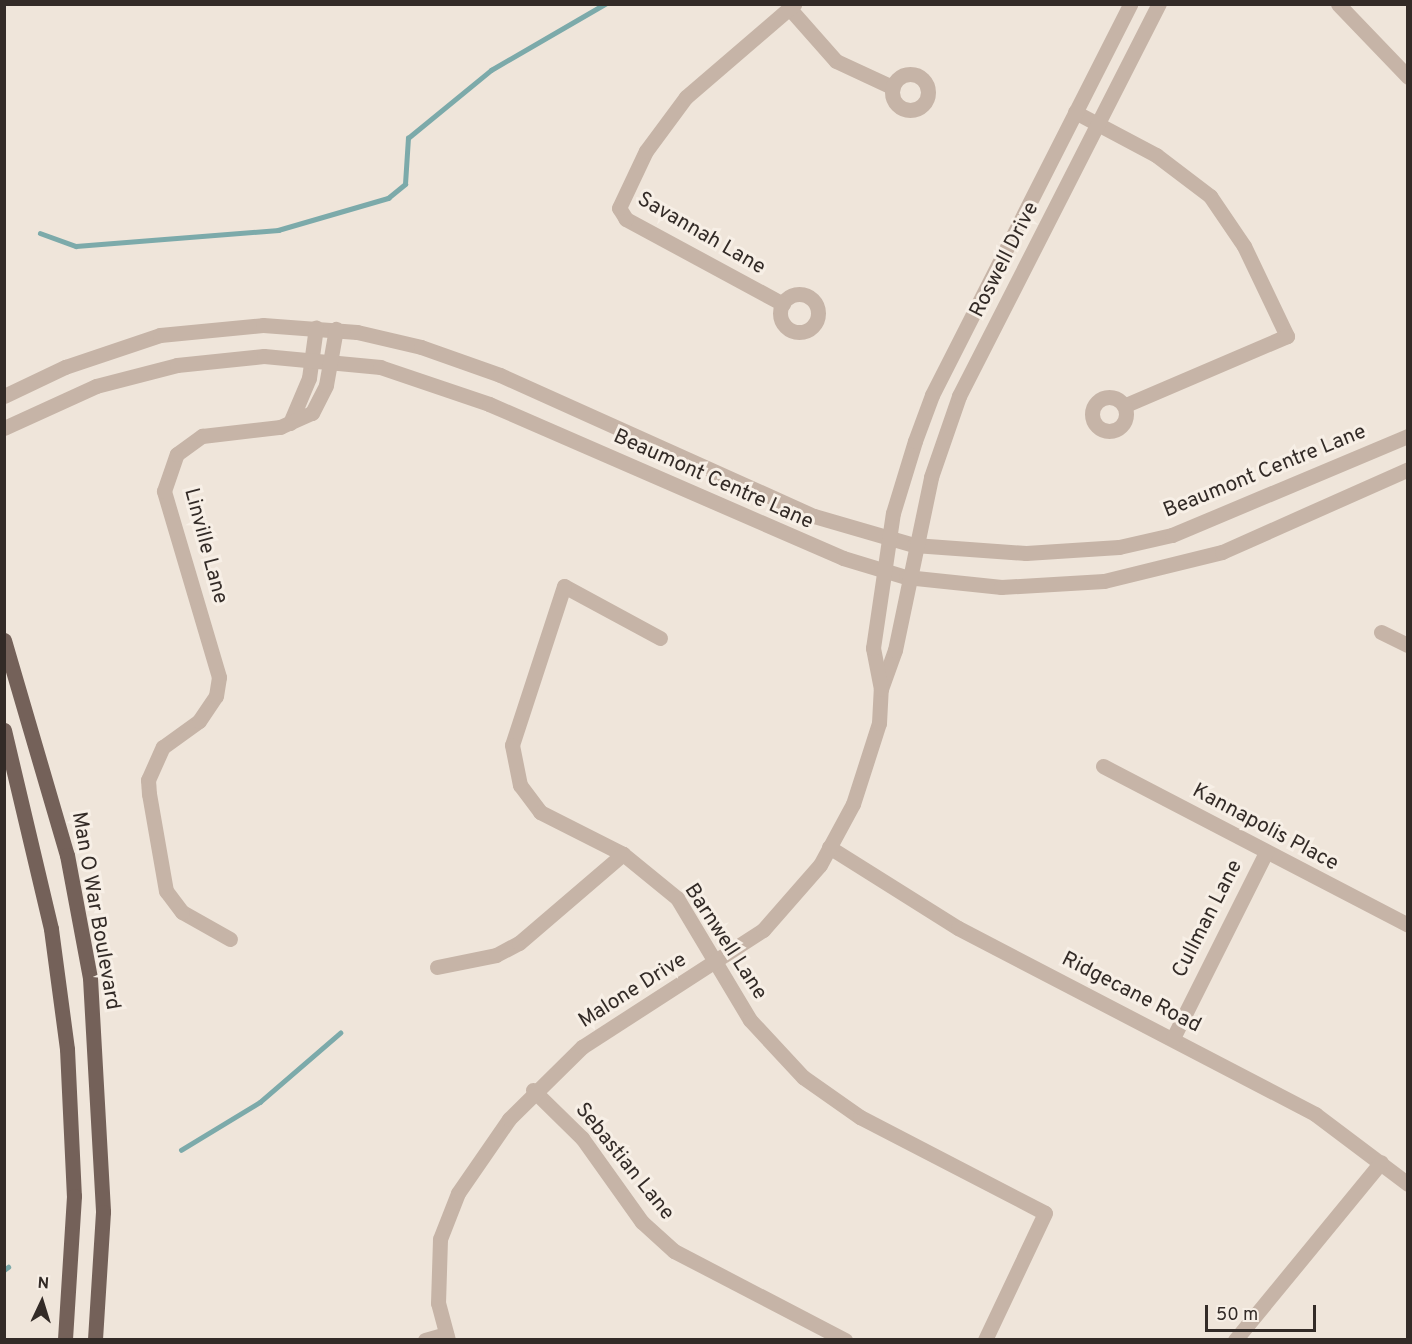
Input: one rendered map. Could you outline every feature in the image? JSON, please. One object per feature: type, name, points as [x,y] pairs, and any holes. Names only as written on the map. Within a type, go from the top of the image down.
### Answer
[{"type":"main road","name":"Man O War Boulevard","points":[[4,640],[53,800],[90,978],[103,1212],[95,1340]]},
{"type":"main road","points":[[4,730],[51,929],[67,1049],[74,1196],[65,1340]]},
{"type":"street","name":"Roswell Drive","points":[[889,538],[901,482],[932,395],[1130,4]]},
{"type":"street","name":"Roswell Drive","points":[[914,545],[959,396],[1159,4]]},
{"type":"street","points":[[1338,4],[1407,77]]},
{"type":"street","points":[[792,7],[836,62],[892,87]]},
{"type":"street","name":"Savannah Lane","points":[[783,304],[626,219],[619,208],[646,151],[686,97],[792,7]]},
{"type":"street","points":[[1075,112],[1156,155],[1210,196],[1244,246],[1287,336],[1124,405]]},
{"type":"street","name":"Beaumont Centre Lane","points":[[4,396],[65,367],[160,335],[263,325],[336,329],[462,360],[804,512],[914,545],[1026,553],[1119,547],[1218,519],[1407,436]]},
{"type":"street","points":[[290,423],[312,358],[316,327]]},
{"type":"street","name":"Linville Lane","points":[[230,939],[182,912],[166,891],[148,780],[163,747],[199,721],[216,696],[219,676],[164,491],[177,454],[202,436],[290,423],[312,413],[320,402],[331,361],[336,329]]},
{"type":"street","name":"Beaumont Centre Lane","points":[[4,428],[134,374],[226,358],[312,358],[380,367],[453,390],[772,530],[883,571],[906,577],[1011,587],[1104,581],[1150,572],[1222,552],[1407,469]]},
{"type":"street","name":"Malone Drive","points":[[881,689],[873,648],[889,538]]},
{"type":"street","name":"Malone Drive","points":[[447,1337],[436,1275],[448,1213],[533,1090],[582,1047],[714,964],[787,906],[829,847],[867,768],[881,689],[895,650],[906,577],[914,545]]},
{"type":"street","name":"Barnwell Lane","points":[[660,638],[564,586],[512,745],[520,784],[540,812],[623,854],[677,898],[714,964],[750,1020],[818,1089],[1045,1213],[985,1340]]},
{"type":"street","points":[[1381,632],[1407,645]]},
{"type":"street","name":"Kannapolis Place","points":[[1103,766],[1407,925]]},
{"type":"street","name":"Ridgecane Road","points":[[829,847],[958,928],[1315,1114],[1407,1184]]},
{"type":"street","name":"Cullman Lane","points":[[1173,1038],[1266,852]]},
{"type":"street","points":[[437,967],[496,955],[519,944],[623,854]]},
{"type":"street","name":"Sebastian Lane","points":[[533,1090],[582,1138],[642,1222],[674,1251],[845,1340]]},
{"type":"street","points":[[1234,1340],[1381,1162]]},
{"type":"street","points":[[426,1340],[447,1337]]},
{"type":"waterway","points":[[40,233],[76,246],[278,230],[388,198],[405,184],[408,138],[491,70],[605,4]]},
{"type":"waterway","points":[[181,1150],[260,1102],[340,1033]]},
{"type":"waterway","points":[[4,1270],[8,1267]]}]
